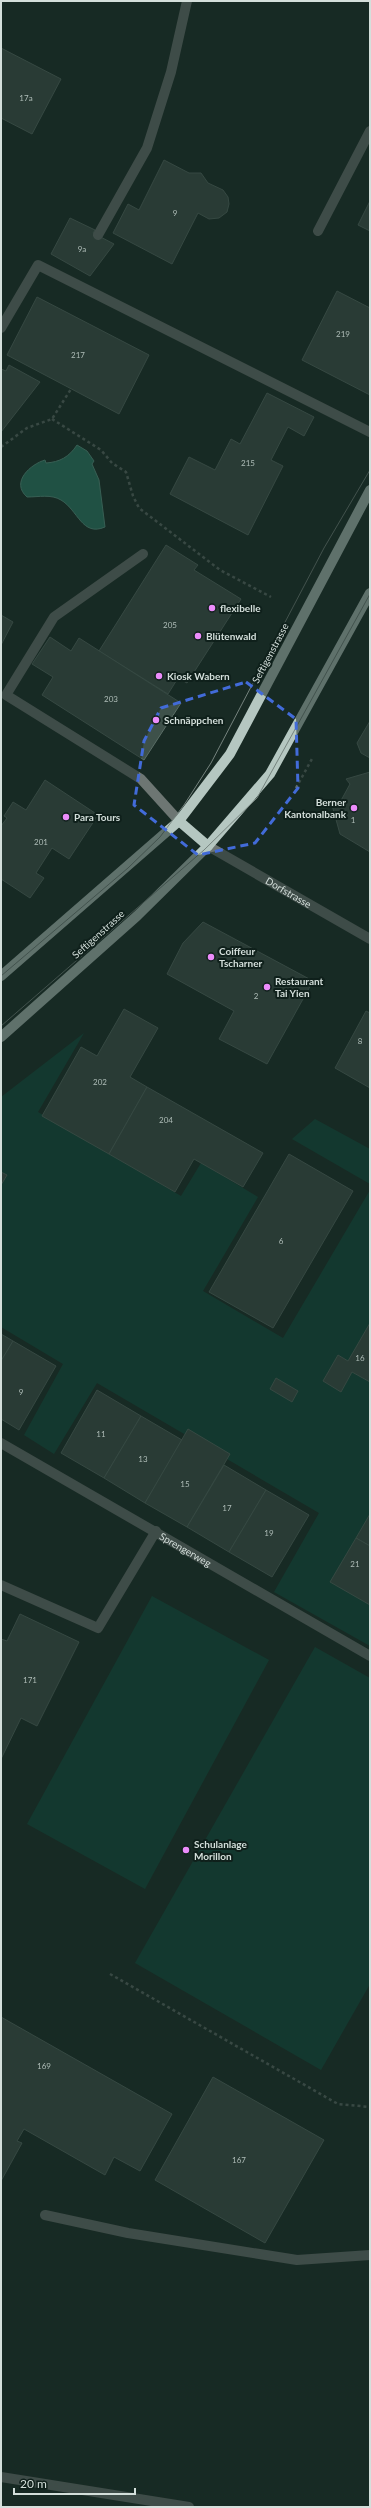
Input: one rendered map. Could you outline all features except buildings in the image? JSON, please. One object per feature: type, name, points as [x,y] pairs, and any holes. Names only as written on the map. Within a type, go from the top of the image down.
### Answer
[{"type":"main road","name":"Seftigenstrasse","points":[[1,976],[179,821],[230,754],[370,490]]},
{"type":"main road","name":"Seftigenstrasse","points":[[1,1037],[136,916],[208,846],[270,774],[370,593]]},
{"type":"main road","points":[[179,821],[208,846]]},
{"type":"street","points":[[98,235],[147,148],[171,72],[187,1]]},
{"type":"street","points":[[318,231],[370,131]]},
{"type":"street","points":[[1,328],[38,265],[370,432]]},
{"type":"street","points":[[143,554],[54,617],[6,695],[141,779],[179,821]]},
{"type":"street","name":"Dorfstrasse","points":[[208,846],[370,939]]},
{"type":"street","name":"Sprengerweg","points":[[1,1443],[156,1531],[370,1656]]},
{"type":"street","points":[[1,1585],[98,1628],[156,1531]]},
{"type":"street","points":[[45,2215],[128,2233],[297,2260],[370,2256]]},
{"type":"street","points":[[1,2477],[189,2507]]},
{"type":"path","points":[[1,447],[27,428],[52,419],[72,389]]},
{"type":"path","points":[[52,419],[100,450],[112,463],[126,472],[133,496],[139,508],[220,570],[271,597]]},
{"type":"path","points":[[110,1974],[338,2104],[370,2107]]},
{"type":"highlighted area","points":[[246,682],[296,719],[298,788],[255,843],[198,855],[134,805],[144,741],[161,708]]},
{"type":"shaded area","points":[[77,445],[87,451],[94,461],[92,464],[99,480],[105,527],[97,529],[85,525],[67,504],[57,498],[45,496],[27,497],[22,491],[21,485],[24,474],[34,465],[45,460],[46,463],[64,458],[71,453]]},
{"type":"shaded area","points":[[84,1033],[38,1112],[181,1196],[201,1163],[258,1197],[203,1291],[283,1338],[370,1190],[370,1323],[348,1361],[338,1355],[323,1381],[341,1392],[352,1372],[370,1382],[370,1646],[274,1592],[319,1513],[97,1383],[54,1454],[24,1435],[63,1364],[1,1327],[1,1097]]},
{"type":"shaded area","points":[[315,1119],[370,1149],[370,1184],[292,1139]]},
{"type":"shaded area","points":[[152,1596],[269,1660],[145,1889],[27,1824]]},
{"type":"shaded area","points":[[315,1647],[370,1678],[370,1984],[321,2070],[135,1963]]},
{"type":"tram line","points":[[1,976],[128,868],[160,837],[184,805],[211,763],[324,548],[370,470]]},
{"type":"tram line","points":[[1,1026],[204,850],[257,798],[370,594]]},
{"type":"place","name":"flexibelle","points":[[212,608]]},
{"type":"place","name":"Blütenwald","points":[[198,636]]},
{"type":"place","name":"Kiosk Wabern","points":[[159,676]]},
{"type":"place","name":"Schnäppchen","points":[[156,720]]},
{"type":"place","name":"Berner Kantonalbank","points":[[354,808]]},
{"type":"place","name":"Para Tours","points":[[66,817]]},
{"type":"place","name":"Coiffeur Tscharner","points":[[211,957]]},
{"type":"place","name":"Restaurant Tai Yien","points":[[267,987]]},
{"type":"place","name":"Schulanlage Morillon","points":[[186,1850]]}]
